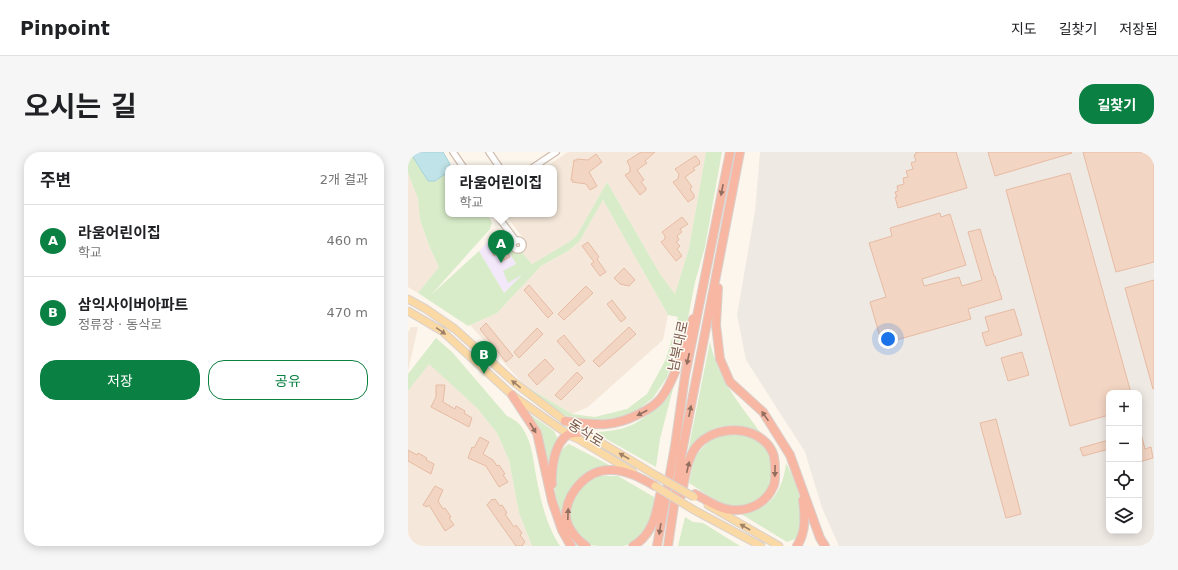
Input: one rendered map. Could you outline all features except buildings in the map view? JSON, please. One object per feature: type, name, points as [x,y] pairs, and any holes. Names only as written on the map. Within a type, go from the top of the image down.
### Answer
[{"type":"highway","name":"남북대로","points":[[657,546],[675,446],[685,376],[730,152]]},
{"type":"highway","name":"남북대로","points":[[668,546],[682,452],[740,152]]},
{"type":"highway","points":[[718,266],[716,325],[720,359],[730,382],[763,412],[790,455],[820,538],[825,546]]},
{"type":"highway","points":[[565,421],[589,424],[613,424],[630,419],[647,410],[661,399],[669,385],[678,363],[702,294]]},
{"type":"highway","points":[[512,395],[537,433],[552,501],[562,530],[571,546]]},
{"type":"highway","points":[[633,546],[642,541],[652,527],[678,417]]},
{"type":"highway","points":[[668,546],[690,459],[696,447],[708,437],[719,432],[732,430],[743,431],[755,436],[766,443],[772,451],[775,460],[774,486],[768,495],[755,506],[740,510],[724,508],[694,496]]},
{"type":"highway","points":[[552,501],[553,462],[560,443],[568,435],[582,432]]},
{"type":"highway","points":[[586,546],[572,532],[566,513],[572,495],[580,483],[595,473],[608,470],[619,471],[641,478],[655,486]]},
{"type":"highway","points":[[797,546],[803,533],[805,522],[802,488]]},
{"type":"main road","name":"동삭로","points":[[408,299],[455,329],[515,384],[565,421],[779,546]]},
{"type":"main road","name":"동삭로","points":[[408,311],[442,331],[512,395],[568,435],[578,439],[694,510],[761,546]]},
{"type":"street","points":[[453,152],[462,165]]},
{"type":"street","points":[[489,152],[498,165]]},
{"type":"street","points":[[536,165],[556,152]]},
{"type":"street","points":[[498,217],[516,241]]},
{"type":"shaded area","points":[[568,152],[706,152],[689,248],[675,294],[660,274],[607,182],[577,235],[569,242],[532,264],[523,254],[526,242],[507,217],[557,217],[557,165],[548,165]]},
{"type":"shaded area","points":[[760,152],[1154,152],[1154,546],[839,546],[822,508],[805,452],[746,360],[737,315],[755,211]]},
{"type":"shaded area","points":[[408,173],[418,199],[420,220],[430,248],[439,267],[418,293],[408,287]]},
{"type":"shaded area","points":[[603,200],[668,315],[663,340],[588,407],[572,414],[524,385],[470,325],[497,313],[541,266],[568,251],[579,242]]},
{"type":"shaded area","points":[[498,232],[522,275],[504,293],[479,251]]},
{"type":"shaded area","points":[[411,327],[418,327],[408,371],[408,332]]},
{"type":"shaded area","points":[[429,363],[477,408],[497,433],[509,460],[519,513],[532,546],[408,546],[408,391]]},
{"type":"green space","points":[[408,152],[410,152],[428,181],[435,181],[445,174],[445,217],[489,217],[492,223],[490,229],[432,294],[479,251],[504,293],[522,275],[508,283],[503,271],[516,264],[500,236],[505,235],[514,249],[521,250],[525,247],[523,254],[532,264],[569,242],[577,235],[607,182],[660,274],[675,294],[689,248],[706,152],[722,152],[705,247],[695,282],[688,318],[667,377],[653,398],[631,415],[604,422],[562,415],[523,388],[524,385],[572,414],[595,417],[627,409],[647,394],[666,359],[678,317],[668,315],[603,200],[579,242],[568,251],[541,266],[497,313],[468,326],[418,293],[439,267],[430,248],[420,220],[418,199],[408,173]]},
{"type":"green space","points":[[436,338],[452,352],[507,416],[518,423],[523,429],[531,449],[544,510],[550,528],[560,546],[532,546],[519,513],[509,460],[497,433],[477,408],[429,364],[408,391],[408,374]]},
{"type":"green space","points":[[710,342],[719,370],[733,394],[766,440],[741,427],[725,426],[718,427],[704,434],[688,451]]},
{"type":"green space","points":[[675,381],[660,439],[656,467],[594,432],[610,431],[622,428],[642,419],[658,403]]},
{"type":"green space","points":[[531,415],[554,431],[558,439],[552,451],[549,467],[542,441]]},
{"type":"green space","points":[[725,433],[749,435],[759,441],[767,450],[771,460],[773,471],[771,482],[766,492],[758,500],[739,507],[723,504],[689,483],[695,456],[710,440]]},
{"type":"green space","points":[[569,444],[615,468],[600,470],[570,492],[565,499],[563,513],[581,546],[576,546],[567,533],[559,512],[554,486],[556,461],[561,451]]},
{"type":"green space","points":[[786,463],[798,491],[802,513],[802,524],[798,538],[787,542],[738,512],[754,510],[768,503],[773,498],[781,485]]},
{"type":"green space","points":[[599,476],[618,476],[654,497],[653,514],[648,525],[638,538],[624,546],[590,545],[582,540],[573,527],[571,511],[575,495],[582,486]]},
{"type":"green space","points":[[685,517],[693,522],[703,523],[740,546],[678,546]]},
{"type":"water","points":[[410,152],[443,152],[450,165],[445,165],[445,174],[435,181],[428,181]]},
{"type":"place","name":"라움어린이집","points":[[501,263]]},
{"type":"place","name":"삼익사이버아파트","points":[[484,374]]}]
